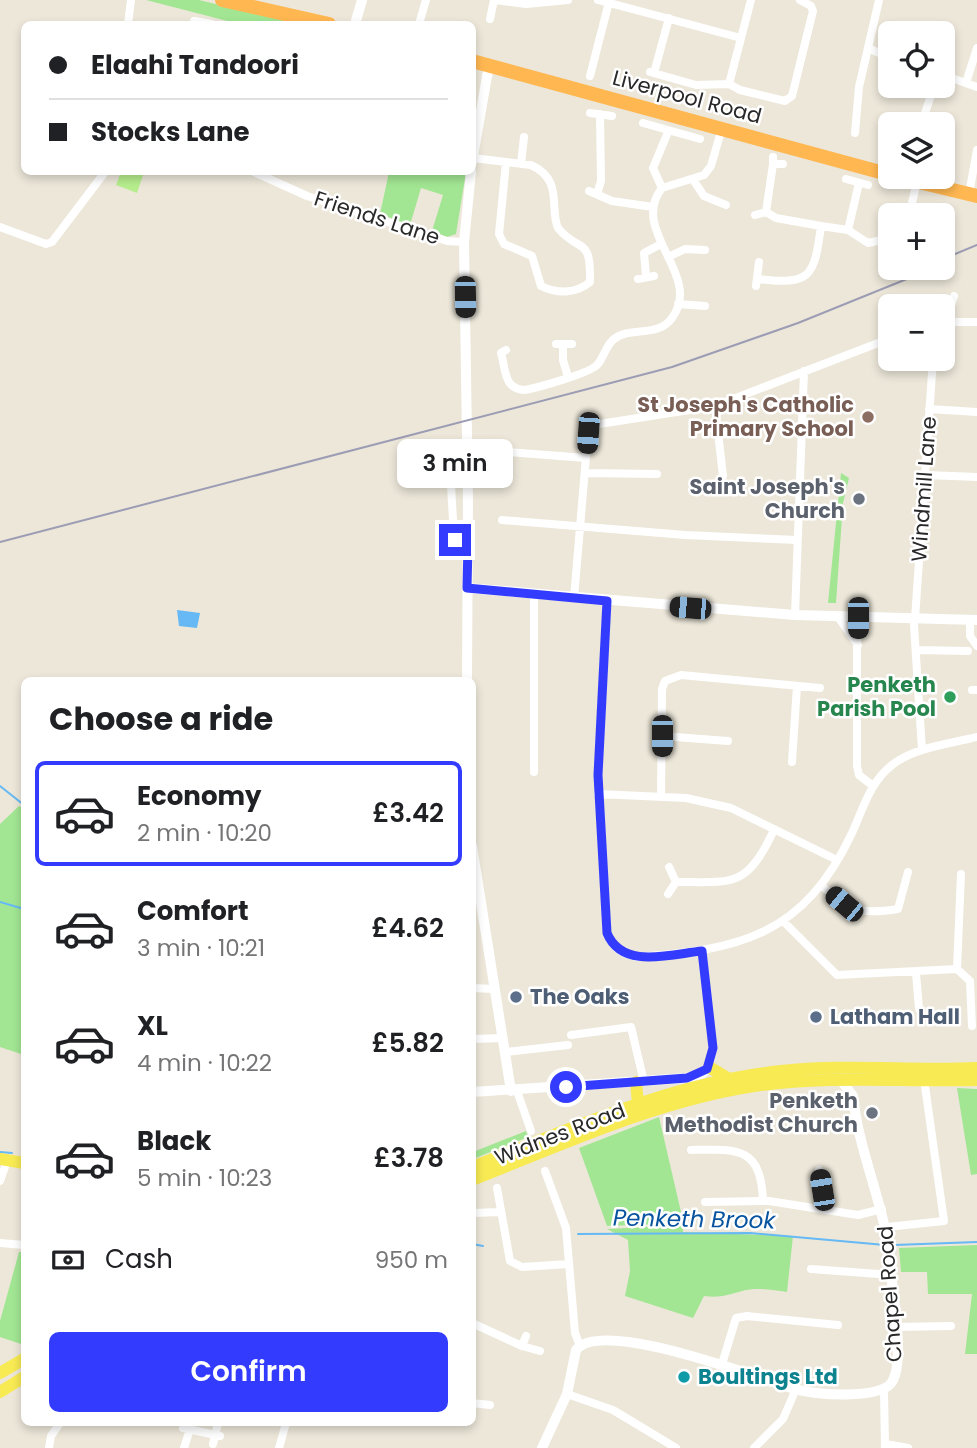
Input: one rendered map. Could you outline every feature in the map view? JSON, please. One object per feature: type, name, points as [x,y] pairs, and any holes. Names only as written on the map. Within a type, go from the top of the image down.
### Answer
[{"type":"highway","points":[[222,0],[305,21]]},
{"type":"highway","name":"Liverpool Road","points":[[476,62],[878,171]]},
{"type":"highway","points":[[947,189],[973,195]]},
{"type":"main road","points":[[709,1067],[727,1085],[843,1073],[977,1069]]},
{"type":"main road","points":[[843,1073],[857,1079],[977,1080]]},
{"type":"main road","points":[[638,1104],[640,1082]]},
{"type":"main road","name":"Widnes Road","points":[[476,1165],[638,1104],[727,1085]]},
{"type":"main road","name":"Widnes Road","points":[[476,1178],[648,1112],[727,1085]]},
{"type":"main road","points":[[0,1373],[21,1361]]},
{"type":"main road","points":[[0,1392],[21,1379]]},
{"type":"street","points":[[128,21],[131,0]]},
{"type":"street","points":[[356,21],[362,0]]},
{"type":"street","points":[[420,21],[426,0]]},
{"type":"street","points":[[490,19],[494,0],[526,4],[568,0]]},
{"type":"street","points":[[598,0],[741,38]]},
{"type":"street","points":[[729,84],[751,0]]},
{"type":"street","points":[[669,18],[652,73],[696,85],[729,84],[740,90],[785,101],[792,96],[813,11],[811,6],[800,0]]},
{"type":"street","points":[[855,133],[861,77],[870,50],[879,0]]},
{"type":"street","points":[[589,76],[609,2]]},
{"type":"street","points":[[194,20],[198,21]]},
{"type":"street","points":[[966,83],[977,48]]},
{"type":"street","points":[[870,50],[878,53]]},
{"type":"street","points":[[476,142],[489,65]]},
{"type":"street","points":[[955,79],[977,87]]},
{"type":"street","points":[[612,116],[595,113],[601,181],[593,192],[612,201],[653,206]]},
{"type":"street","points":[[643,123],[700,139]]},
{"type":"street","points":[[662,188],[694,181],[711,166],[722,128]]},
{"type":"street","points":[[662,188],[653,168],[668,132]]},
{"type":"street","points":[[521,164],[524,137]]},
{"type":"street","points":[[973,195],[977,150]]},
{"type":"street","points":[[476,160],[506,162],[531,165],[543,174],[556,199],[558,228],[582,244],[588,254],[590,282],[581,289],[550,290],[541,286],[532,256],[504,244],[499,234],[506,162]]},
{"type":"street","points":[[766,212],[773,160],[783,164]]},
{"type":"street","points":[[0,227],[46,244],[51,242],[103,175]]},
{"type":"street","name":"Friends Lane","points":[[261,175],[307,196],[447,241],[464,242]]},
{"type":"street","points":[[467,677],[464,242],[471,175]]},
{"type":"street","points":[[846,179],[864,184],[848,230]]},
{"type":"street","points":[[694,181],[704,196],[727,204]]},
{"type":"street","points":[[506,350],[501,352],[506,380],[518,389],[537,387],[595,366],[612,340],[664,326],[672,318],[678,304],[677,280],[654,230],[653,206],[662,188]]},
{"type":"street","points":[[755,215],[766,212],[776,218],[848,230],[868,243],[878,241]]},
{"type":"street","points":[[759,262],[756,282],[792,282],[806,276],[815,264],[821,226]]},
{"type":"street","points":[[646,277],[644,253],[661,244]]},
{"type":"street","points":[[668,257],[685,249],[705,250]]},
{"type":"street","points":[[678,304],[705,306]]},
{"type":"street","points":[[955,321],[977,322]]},
{"type":"street","points":[[574,598],[588,433],[593,425],[715,406],[878,343]]},
{"type":"street","points":[[564,344],[568,377]]},
{"type":"street","points":[[795,615],[804,371]]},
{"type":"street","name":"Windmill Lane","points":[[922,750],[915,622],[932,371]]},
{"type":"street","points":[[715,406],[723,476]]},
{"type":"street","points":[[929,409],[977,412]]},
{"type":"street","points":[[507,452],[586,458]]},
{"type":"street","points":[[448,465],[454,538],[459,543],[468,544]]},
{"type":"street","points":[[585,473],[657,474]]},
{"type":"street","points":[[926,475],[977,477]]},
{"type":"street","points":[[502,519],[797,540]]},
{"type":"street","points":[[467,588],[795,615],[915,622],[974,619],[970,636],[977,646]]},
{"type":"street","points":[[534,594],[534,772]]},
{"type":"street","points":[[607,601],[598,794],[607,933],[612,945],[622,953],[636,957],[702,951],[748,941],[783,920],[823,887],[873,786],[896,762],[922,750],[977,737]]},
{"type":"street","points":[[838,617],[858,645]]},
{"type":"street","points":[[858,618],[857,766],[859,775],[873,786]]},
{"type":"street","points":[[916,650],[968,651]]},
{"type":"street","points":[[661,797],[662,689],[665,681],[672,677],[820,688]]},
{"type":"street","points":[[792,762],[797,686]]},
{"type":"street","points":[[662,736],[728,741]]},
{"type":"street","points":[[598,794],[661,797],[731,808],[837,860]]},
{"type":"street","points":[[676,882],[734,881],[755,865],[774,830]]},
{"type":"street","points":[[669,867],[676,882]]},
{"type":"street","points":[[823,887],[844,904],[860,912],[898,909],[908,872]]},
{"type":"street","points":[[957,969],[961,874]]},
{"type":"street","points":[[668,894],[676,882]]},
{"type":"street","points":[[476,895],[514,1091],[531,1131]]},
{"type":"street","points":[[783,920],[836,975],[957,969],[970,981],[974,1016],[972,1026]]},
{"type":"street","points":[[476,1092],[640,1082],[702,1074],[709,1067],[713,1048],[702,951]]},
{"type":"street","points":[[916,973],[919,1009]]},
{"type":"street","points":[[476,988],[495,989]]},
{"type":"street","points":[[571,1035],[631,1027],[640,1082]]},
{"type":"street","points":[[476,1039],[503,1038]]},
{"type":"street","points":[[505,1052],[568,1045]]},
{"type":"street","name":"Chapel Road","points":[[580,1346],[633,1344],[722,1364],[796,1389],[821,1393],[884,1390],[892,1382],[897,1368],[890,1245],[853,1096],[843,1073]]},
{"type":"street","name":"Chapel Road","points":[[853,1096],[857,1079]]},
{"type":"street","points":[[887,1227],[944,1221],[923,1079]]},
{"type":"street","points":[[691,1150],[732,1149],[750,1157],[761,1174],[763,1201]]},
{"type":"street","points":[[0,1181],[4,1160]]},
{"type":"street","points":[[541,1448],[567,1394],[580,1346],[575,1333],[566,1228],[543,1170]]},
{"type":"street","points":[[819,1170],[825,1210]]},
{"type":"street","points":[[497,1188],[507,1255],[513,1264],[522,1267],[569,1264]]},
{"type":"street","points":[[705,1202],[763,1201],[863,1214],[882,1209]]},
{"type":"street","points":[[476,1213],[500,1212]]},
{"type":"street","points":[[0,1243],[21,1245]]},
{"type":"street","points":[[811,1269],[892,1275]]},
{"type":"street","points":[[722,1364],[736,1318],[747,1316],[838,1325]]},
{"type":"street","points":[[476,1325],[522,1346],[540,1351]]},
{"type":"street","points":[[895,1328],[951,1326]]},
{"type":"street","points":[[522,1346],[526,1336]]},
{"type":"street","points":[[754,1448],[787,1412],[796,1389]]},
{"type":"street","points":[[884,1390],[886,1446],[908,1448]]},
{"type":"street","points":[[567,1394],[613,1410],[676,1448]]},
{"type":"street","points":[[476,1403],[489,1405]]},
{"type":"street","points":[[49,1448],[51,1436],[58,1426]]},
{"type":"street","points":[[184,1448],[186,1428],[216,1439],[218,1426]]},
{"type":"street","points":[[279,1448],[285,1426]]},
{"type":"street","points":[[764,1440],[772,1448]]},
{"type":"green space","points":[[146,0],[199,0],[286,21],[227,21]]},
{"type":"green space","points":[[120,175],[143,175],[137,193],[116,185]]},
{"type":"green space","points":[[388,175],[466,175],[456,234],[447,237],[432,231],[443,195],[421,188],[410,225],[380,214]]},
{"type":"green space","points":[[841,473],[849,478],[843,503],[836,603],[828,603]]},
{"type":"green space","points":[[21,807],[21,1054],[0,1047],[0,824]]},
{"type":"green space","points":[[957,1088],[977,1089],[977,1174],[971,1175]]},
{"type":"green space","points":[[659,1117],[681,1212],[661,1224],[607,1226],[579,1148]]},
{"type":"green space","points":[[526,1131],[528,1137],[476,1158],[476,1151]]},
{"type":"green space","points":[[682,1214],[683,1232],[793,1236],[787,1292],[753,1289],[719,1296],[704,1296],[693,1318],[625,1296],[630,1271],[628,1240],[607,1229],[663,1226]]},
{"type":"green space","points":[[977,1245],[977,1354],[965,1354],[972,1294],[928,1294],[927,1272],[901,1272],[899,1248]]},
{"type":"green space","points":[[21,1252],[21,1344],[0,1337],[0,1321]]},
{"type":"water","points":[[177,610],[200,613],[197,628],[179,626]]},
{"type":"waterway","points":[[0,786],[21,803]]},
{"type":"waterway","name":"Penketh Brook","points":[[0,902],[21,908]]},
{"type":"waterway","points":[[0,1152],[12,1153]]},
{"type":"waterway","name":"Penketh Brook","points":[[578,1234],[750,1233],[885,1245]]},
{"type":"waterway","name":"Penketh Brook","points":[[894,1245],[977,1242]]},
{"type":"waterway","name":"Penketh Brook","points":[[476,1245],[483,1246]]},
{"type":"railway","points":[[955,254],[977,245]]},
{"type":"railway","points":[[0,542],[672,367],[798,323],[904,280]]},
{"type":"place","name":"St Joseph's Catholic Primary School","points":[[868,417]]},
{"type":"place","name":"Saint Joseph's Church","points":[[859,499]]},
{"type":"place","name":"Penketh Parish Pool","points":[[950,697]]},
{"type":"place","name":"The Oaks","points":[[516,997]]},
{"type":"place","name":"Latham Hall","points":[[816,1017]]},
{"type":"place","name":"Penketh Methodist Church","points":[[872,1113]]},
{"type":"place","name":"Boultings Ltd","points":[[684,1377]]},
{"type":"route","points":[[455,540],[468,544],[467,588],[607,601],[598,775],[599,831],[607,933],[612,945],[622,953],[636,957],[702,951],[713,1048],[711,1063],[702,1074],[687,1078],[566,1087]]}]
